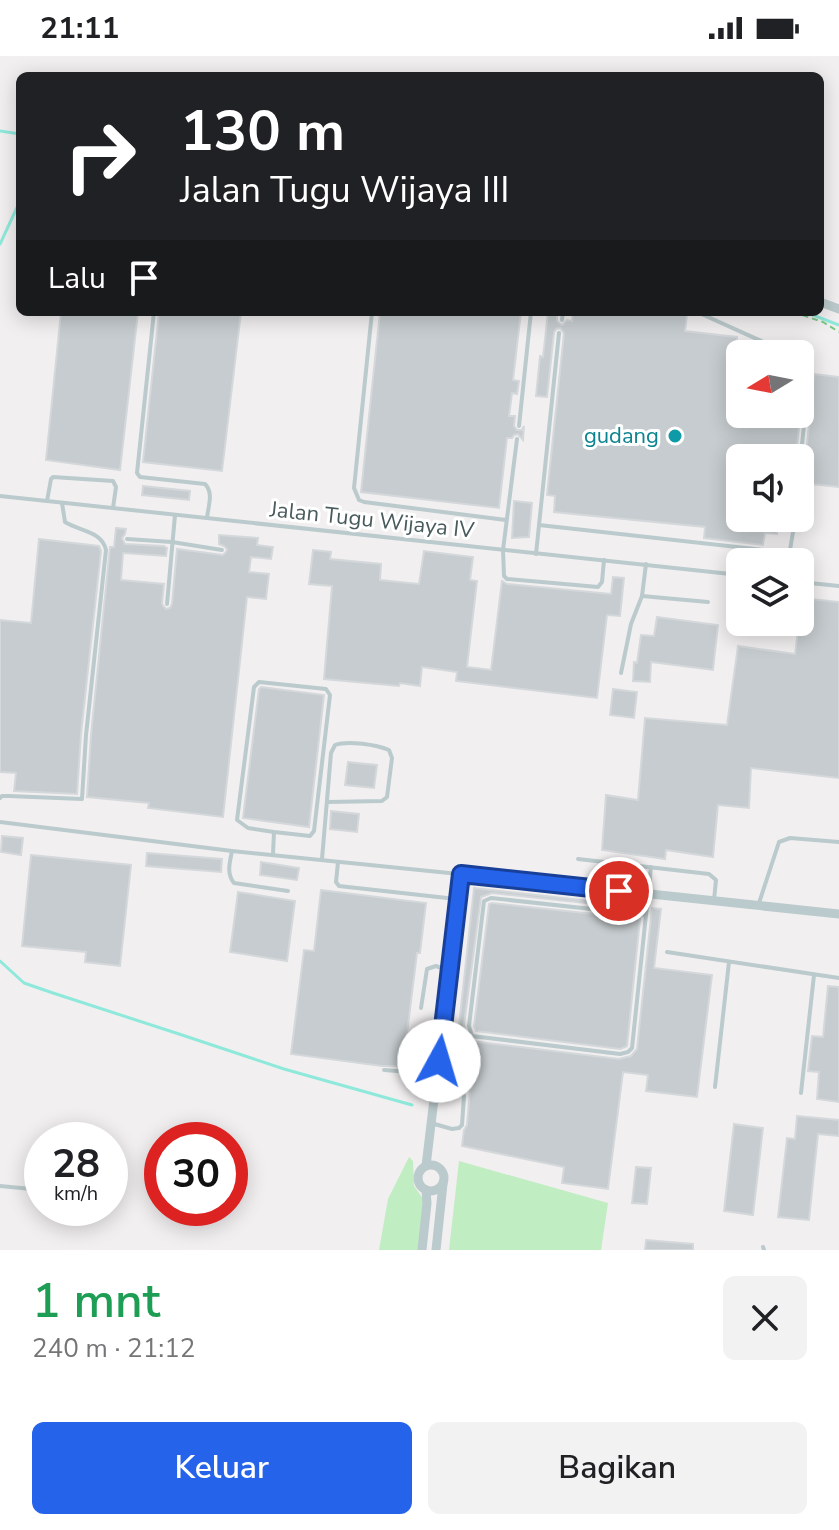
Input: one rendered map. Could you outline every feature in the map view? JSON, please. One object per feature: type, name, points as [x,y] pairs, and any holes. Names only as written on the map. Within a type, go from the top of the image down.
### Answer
[{"type":"street","points":[[426,1166],[461,874],[839,914]]},
{"type":"street","points":[[436,1250],[443,1180],[442,1171],[435,1166],[426,1166],[418,1175],[419,1184],[430,1191],[439,1188],[443,1180]]},
{"type":"street","points":[[422,1250],[426,1190]]},
{"type":"lane","points":[[154,316],[137,473],[140,477],[205,484],[210,494],[207,518]]},
{"type":"lane","points":[[372,316],[354,488],[359,500],[506,520]]},
{"type":"lane","points":[[519,426],[531,316]]},
{"type":"lane","points":[[562,316],[562,320]]},
{"type":"lane","points":[[706,316],[759,340]]},
{"type":"lane","points":[[536,554],[559,333]]},
{"type":"lane","points":[[517,439],[503,550],[504,576],[507,579],[598,587],[602,582],[604,560]]},
{"type":"lane","points":[[47,501],[53,477],[113,481],[116,487],[113,508]]},
{"type":"lane","name":"Jalan Tugu Wijaya IV","points":[[0,496],[726,573]]},
{"type":"lane","points":[[0,798],[80,800],[82,797],[106,550],[99,537],[65,522],[62,503]]},
{"type":"lane","points":[[167,604],[175,515]]},
{"type":"lane","points":[[539,525],[745,548]]},
{"type":"lane","points":[[127,539],[222,550]]},
{"type":"lane","points":[[621,673],[631,624],[642,596],[646,564]]},
{"type":"lane","points":[[814,583],[839,586]]},
{"type":"lane","points":[[642,596],[708,602]]},
{"type":"lane","points":[[259,682],[326,689],[330,695],[314,831],[304,837],[274,832],[248,828],[237,820],[254,687],[259,682]]},
{"type":"lane","points":[[322,859],[331,753],[335,745],[343,742],[389,750],[392,758],[387,797],[377,802],[327,802]]},
{"type":"lane","points":[[0,822],[232,851],[461,874]]},
{"type":"lane","points":[[273,855],[274,832]]},
{"type":"lane","points":[[758,905],[779,842],[790,838],[839,842]]},
{"type":"lane","points":[[232,851],[229,870],[234,883],[288,891]]},
{"type":"lane","points":[[578,859],[709,874],[716,880],[714,901]]},
{"type":"lane","points":[[338,861],[336,882],[339,886],[458,899]]},
{"type":"lane","points":[[646,915],[491,898],[484,901],[469,1026],[472,1036],[620,1054],[628,1052],[632,1048],[646,915],[648,894],[651,867]]},
{"type":"lane","points":[[667,952],[839,978]]},
{"type":"lane","points":[[715,1087],[729,962]]},
{"type":"lane","points":[[421,1008],[427,969],[436,966],[449,971]]},
{"type":"lane","points":[[801,1093],[814,975]]},
{"type":"lane","points":[[384,1070],[410,1072],[420,1036],[441,1037]]},
{"type":"lane","points":[[431,1123],[452,1129],[462,1125],[462,1091],[436,1084]]},
{"type":"lane","points":[[0,1186],[24,1188]]},
{"type":"path","points":[[805,316],[839,332]]},
{"type":"green space","points":[[409,1157],[413,1161],[414,1186],[424,1200],[418,1250],[379,1250],[388,1199]]},
{"type":"green space","points":[[459,1161],[608,1203],[601,1250],[449,1250]]},
{"type":"building","points":[[61,316],[138,316],[120,470],[46,460]]},
{"type":"building","points":[[159,316],[241,316],[222,471],[143,462]]},
{"type":"building","points":[[380,316],[521,316],[513,380],[519,381],[517,394],[512,393],[509,416],[515,416],[514,426],[517,430],[522,430],[524,426],[523,440],[518,434],[507,438],[499,508],[361,492]]},
{"type":"building","name":"gudang","points":[[548,316],[557,316],[557,321],[562,325],[567,320],[572,321],[573,316],[687,316],[685,331],[737,337],[737,340],[726,340],[726,428],[799,428],[797,444],[726,444],[726,532],[777,532],[777,534],[765,533],[763,545],[704,538],[705,527],[554,512],[555,496],[547,495],[564,333],[560,328],[554,332],[547,397],[536,396],[540,356],[543,357]]},
{"type":"building","points":[[814,374],[839,377],[839,487],[814,484],[814,444],[807,444],[809,428],[814,428]]},
{"type":"building","points":[[143,486],[190,491],[189,500],[142,495]]},
{"type":"building","points":[[514,501],[532,503],[529,537],[512,538]]},
{"type":"building","points":[[116,528],[126,529],[122,538],[125,544],[167,548],[166,556],[123,553],[121,580],[164,584],[162,604],[166,609],[172,604],[177,549],[223,555],[227,549],[219,544],[219,535],[258,538],[257,545],[273,547],[271,559],[251,557],[249,572],[269,574],[266,599],[247,597],[223,817],[148,808],[149,803],[87,797],[110,547],[114,547]]},
{"type":"building","points":[[39,539],[99,546],[101,551],[77,794],[14,791],[16,773],[0,772],[0,620],[31,623]]},
{"type":"building","points":[[313,550],[331,552],[330,559],[381,564],[380,580],[419,584],[424,551],[473,557],[470,580],[477,581],[467,667],[491,670],[502,581],[611,594],[613,577],[624,578],[620,616],[607,615],[597,698],[456,681],[457,672],[422,667],[420,686],[324,679],[332,586],[309,584]]},
{"type":"building","points":[[814,599],[839,602],[839,778],[751,768],[749,808],[718,805],[713,857],[666,850],[665,859],[602,850],[606,795],[638,800],[645,718],[727,725],[738,646],[795,654],[797,636],[814,636]]},
{"type":"building","points":[[657,617],[718,625],[713,670],[651,662],[650,682],[633,681],[641,635],[654,636]]},
{"type":"building","points":[[261,687],[324,695],[309,827],[243,818]]},
{"type":"building","points":[[613,689],[637,692],[634,718],[610,715]]},
{"type":"building","points":[[348,762],[377,765],[374,788],[345,785]]},
{"type":"building","points":[[331,811],[359,814],[357,832],[330,829]]},
{"type":"building","points":[[2,836],[23,838],[21,855],[1,852]]},
{"type":"building","points":[[147,853],[222,859],[221,872],[146,866]]},
{"type":"building","points":[[31,855],[131,865],[120,966],[85,962],[86,952],[22,946]]},
{"type":"building","points":[[261,862],[299,868],[297,880],[260,875]]},
{"type":"building","points":[[474,888],[642,909],[492,893],[481,897],[464,1025],[471,1041],[619,1059],[631,1056],[637,1049],[652,908],[661,909],[654,968],[712,975],[697,1097],[646,1091],[648,1075],[623,1072],[608,1189],[562,1183],[564,1167],[462,1146],[467,1125],[473,1055],[456,1053]]},
{"type":"building","points":[[321,890],[426,903],[403,1066],[291,1054],[304,950],[314,951]]},
{"type":"building","points":[[238,892],[295,901],[287,961],[230,952]]},
{"type":"building","points":[[489,904],[640,919],[627,1046],[620,1049],[476,1031],[474,1026]]},
{"type":"building","points":[[828,986],[839,987],[839,1102],[817,1099],[819,1072],[808,1071],[812,1036],[823,1037]]},
{"type":"building","points":[[797,1116],[839,1120],[839,1136],[818,1134],[809,1220],[778,1217],[787,1138],[795,1139]]},
{"type":"building","points":[[734,1124],[763,1128],[753,1215],[724,1211]]},
{"type":"building","points":[[636,1167],[651,1168],[647,1204],[632,1203]]},
{"type":"building","points":[[646,1240],[693,1244],[693,1250],[645,1250]]},
{"type":"waterway","points":[[0,131],[16,133]]},
{"type":"waterway","points":[[0,244],[16,210]]},
{"type":"waterway","points":[[815,316],[839,325]]},
{"type":"waterway","points":[[0,961],[24,983],[284,1069],[412,1105]]},
{"type":"place","name":"gudang","points":[[675,436]]},
{"type":"route","points":[[439,1061],[461,874],[619,891]]}]
